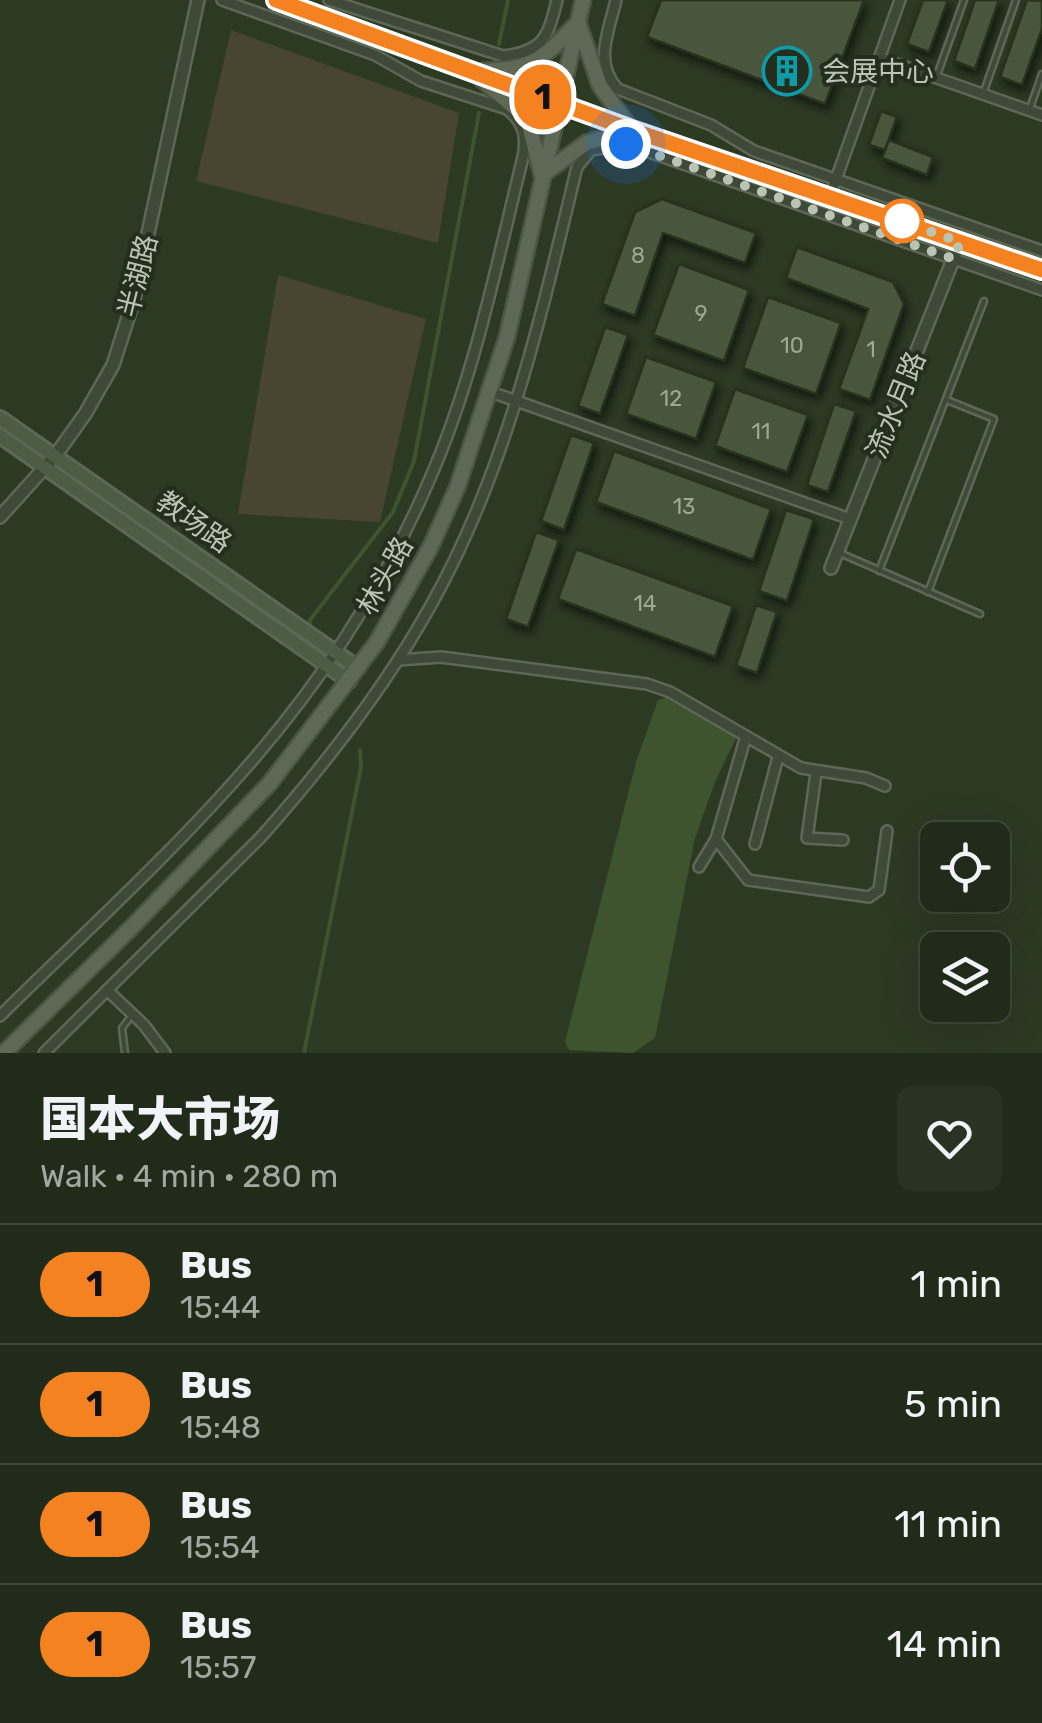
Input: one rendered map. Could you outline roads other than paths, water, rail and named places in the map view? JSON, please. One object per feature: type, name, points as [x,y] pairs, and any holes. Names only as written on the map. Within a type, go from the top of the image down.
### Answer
[{"type":"main road","points":[[276,0],[632,130],[1042,270]]},
{"type":"main road","name":"林头路","points":[[4,1053],[270,783],[354,674],[430,548],[456,488],[508,338],[583,0]]},
{"type":"main road","points":[[470,71],[526,67],[550,52],[578,22],[600,86],[632,130]]},
{"type":"main road","points":[[470,71],[527,118],[542,175],[586,143],[632,130]]},
{"type":"main road","name":"教场路","points":[[0,418],[334,652],[354,674]]},
{"type":"main road","name":"教场路","points":[[0,436],[326,664],[354,674]]},
{"type":"street","name":"半湖路","points":[[0,518],[54,456],[85,414],[113,365],[134,298],[198,0]]},
{"type":"street","points":[[0,1016],[243,772],[326,664],[370,596],[404,536],[443,446],[481,329],[523,156],[525,132],[507,109],[421,81],[376,55],[222,0]]},
{"type":"street","points":[[329,0],[503,56],[522,53],[549,33],[557,0]]},
{"type":"street","points":[[616,0],[603,58],[610,81],[618,89],[711,125],[754,151],[1042,251]]},
{"type":"street","points":[[830,196],[900,0]]},
{"type":"street","points":[[880,58],[1042,115]]},
{"type":"street","points":[[44,1053],[261,838],[344,737],[432,605],[462,545],[517,401],[577,167],[591,150],[626,144],[1042,290]]},
{"type":"street","name":"流水月路","points":[[831,568],[960,242]]},
{"type":"street","points":[[491,392],[850,519]]},
{"type":"street","points":[[398,660],[441,657],[647,684],[670,692],[778,757],[816,773],[866,778],[885,786]]},
{"type":"street","points":[[699,867],[716,839],[746,736]]},
{"type":"street","points":[[755,844],[778,757]]},
{"type":"street","points":[[816,773],[808,838],[843,840]]},
{"type":"street","points":[[716,839],[748,880],[870,897],[879,890],[887,831]]},
{"type":"street","points":[[107,990],[166,1053]]},
{"type":"lane","points":[[936,78],[964,0]]},
{"type":"lane","points":[[983,94],[1016,0]]},
{"type":"lane","points":[[1029,111],[1042,74]]},
{"type":"lane","points":[[879,571],[984,301]]},
{"type":"lane","points":[[928,592],[994,420],[946,399]]},
{"type":"lane","points":[[837,552],[980,614]]},
{"type":"lane","points":[[126,1053],[122,1028],[132,1015]]},
{"type":"waterway","points":[[499,44],[508,0]]},
{"type":"waterway","points":[[309,626],[393,512],[414,461],[479,113]]},
{"type":"waterway","points":[[304,1053],[361,767],[360,750]]},
{"type":"place","name":"会展中心","points":[[787,71]]}]
